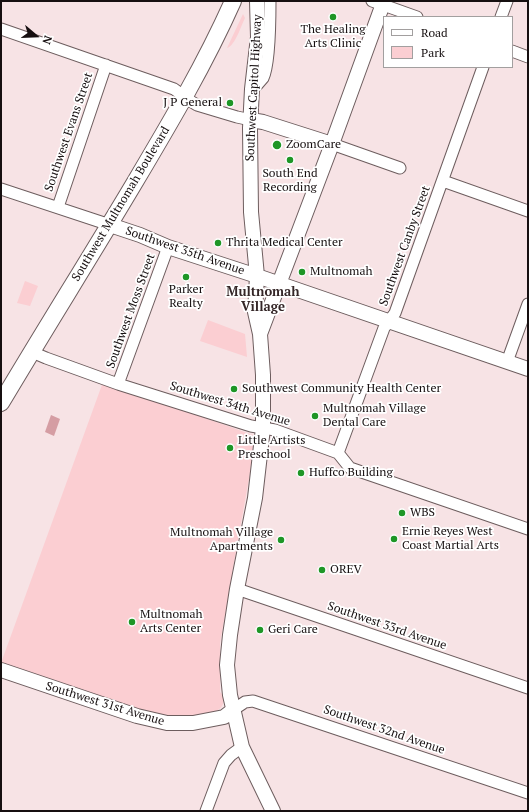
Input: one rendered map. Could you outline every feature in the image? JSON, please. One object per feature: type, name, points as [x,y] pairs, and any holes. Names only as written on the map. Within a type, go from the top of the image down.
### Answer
[{"type":"main road","name":"Southwest Multnomah Boulevard","points":[[1,403],[185,98],[233,1]]},
{"type":"street","name":"Southwest Capitol Highway","points":[[258,1],[258,37],[252,89],[251,212],[257,276],[255,312],[260,334],[263,375],[263,428],[255,498],[237,589],[227,665],[228,685],[242,748],[273,811]]},
{"type":"street","points":[[252,89],[260,82],[265,71],[270,22],[270,1]]},
{"type":"street","points":[[501,16],[507,1]]},
{"type":"street","points":[[260,334],[332,144],[380,2],[415,16]]},
{"type":"street","points":[[1,29],[174,89],[185,98],[207,108],[237,118],[263,122],[400,168]]},
{"type":"street","points":[[513,51],[528,57]]},
{"type":"street","name":"Southwest Evans Street","points":[[58,207],[106,65]]},
{"type":"street","name":"Southwest Canby Street","points":[[338,453],[384,328],[390,322],[395,313],[483,68]]},
{"type":"street","points":[[443,182],[528,211]]},
{"type":"street","name":"Southwest 35th Avenue","points":[[1,189],[110,224],[168,247],[528,369]]},
{"type":"street","name":"Southwest Moss Street","points":[[118,384],[168,247]]},
{"type":"street","points":[[507,362],[528,304]]},
{"type":"street","name":"Southwest 34th Avenue","points":[[32,352],[118,384],[251,426],[275,430],[338,453]]},
{"type":"street","points":[[338,453],[350,468],[528,529]]},
{"type":"street","name":"Southwest 33rd Avenue","points":[[237,589],[528,688]]},
{"type":"street","name":"Southwest 31st Avenue","points":[[1,670],[137,716],[166,723],[182,724],[224,717],[233,710]]},
{"type":"street","name":"Southwest 32nd Avenue","points":[[233,710],[245,702],[253,701],[528,793]]},
{"type":"street","points":[[206,811],[224,763],[231,755],[242,748]]},
{"type":"green space","points":[[243,14],[245,18],[238,35],[233,44],[227,48]]},
{"type":"green space","points":[[25,281],[38,286],[30,306],[17,303]]},
{"type":"green space","points":[[208,320],[245,334],[247,357],[200,341]]},
{"type":"green space","name":"Multnomah Arts Center","points":[[103,382],[253,435],[255,437],[232,573],[233,578],[229,606],[226,609],[220,643],[220,692],[224,696],[224,700],[221,707],[214,712],[178,718],[152,714],[1,663]]},
{"type":"shaded area","points":[[51,415],[60,419],[54,436],[45,432]]},
{"type":"place","name":"The Healing Arts Clinic","points":[[333,17]]},
{"type":"place","name":"J P General","points":[[230,103]]},
{"type":"place","name":"ZoomCare","points":[[277,145]]},
{"type":"place","name":"South End Recording","points":[[290,160]]},
{"type":"place","name":"Thrita Medical Center","points":[[218,243]]},
{"type":"place","name":"Multnomah","points":[[302,272]]},
{"type":"place","name":"Parker Realty","points":[[186,277]]},
{"type":"place","name":"Southwest Community Health Center","points":[[234,389]]},
{"type":"place","name":"Multnomah Village Dental Care","points":[[315,416]]},
{"type":"place","name":"Little Artists Preschool","points":[[230,448]]},
{"type":"place","name":"Huffco Building","points":[[301,473]]},
{"type":"place","name":"WBS","points":[[402,513]]},
{"type":"place","name":"Ernie Reyes West Coast Martial Arts","points":[[394,539]]},
{"type":"place","name":"Multnomah Village Apartments","points":[[281,540]]},
{"type":"place","name":"OREV","points":[[322,570]]},
{"type":"place","name":"Multnomah Arts Center","points":[[132,622]]},
{"type":"place","name":"Geri Care","points":[[260,630]]},
{"type":"district","name":"Multnomah Village","points":[[263,300]]}]
